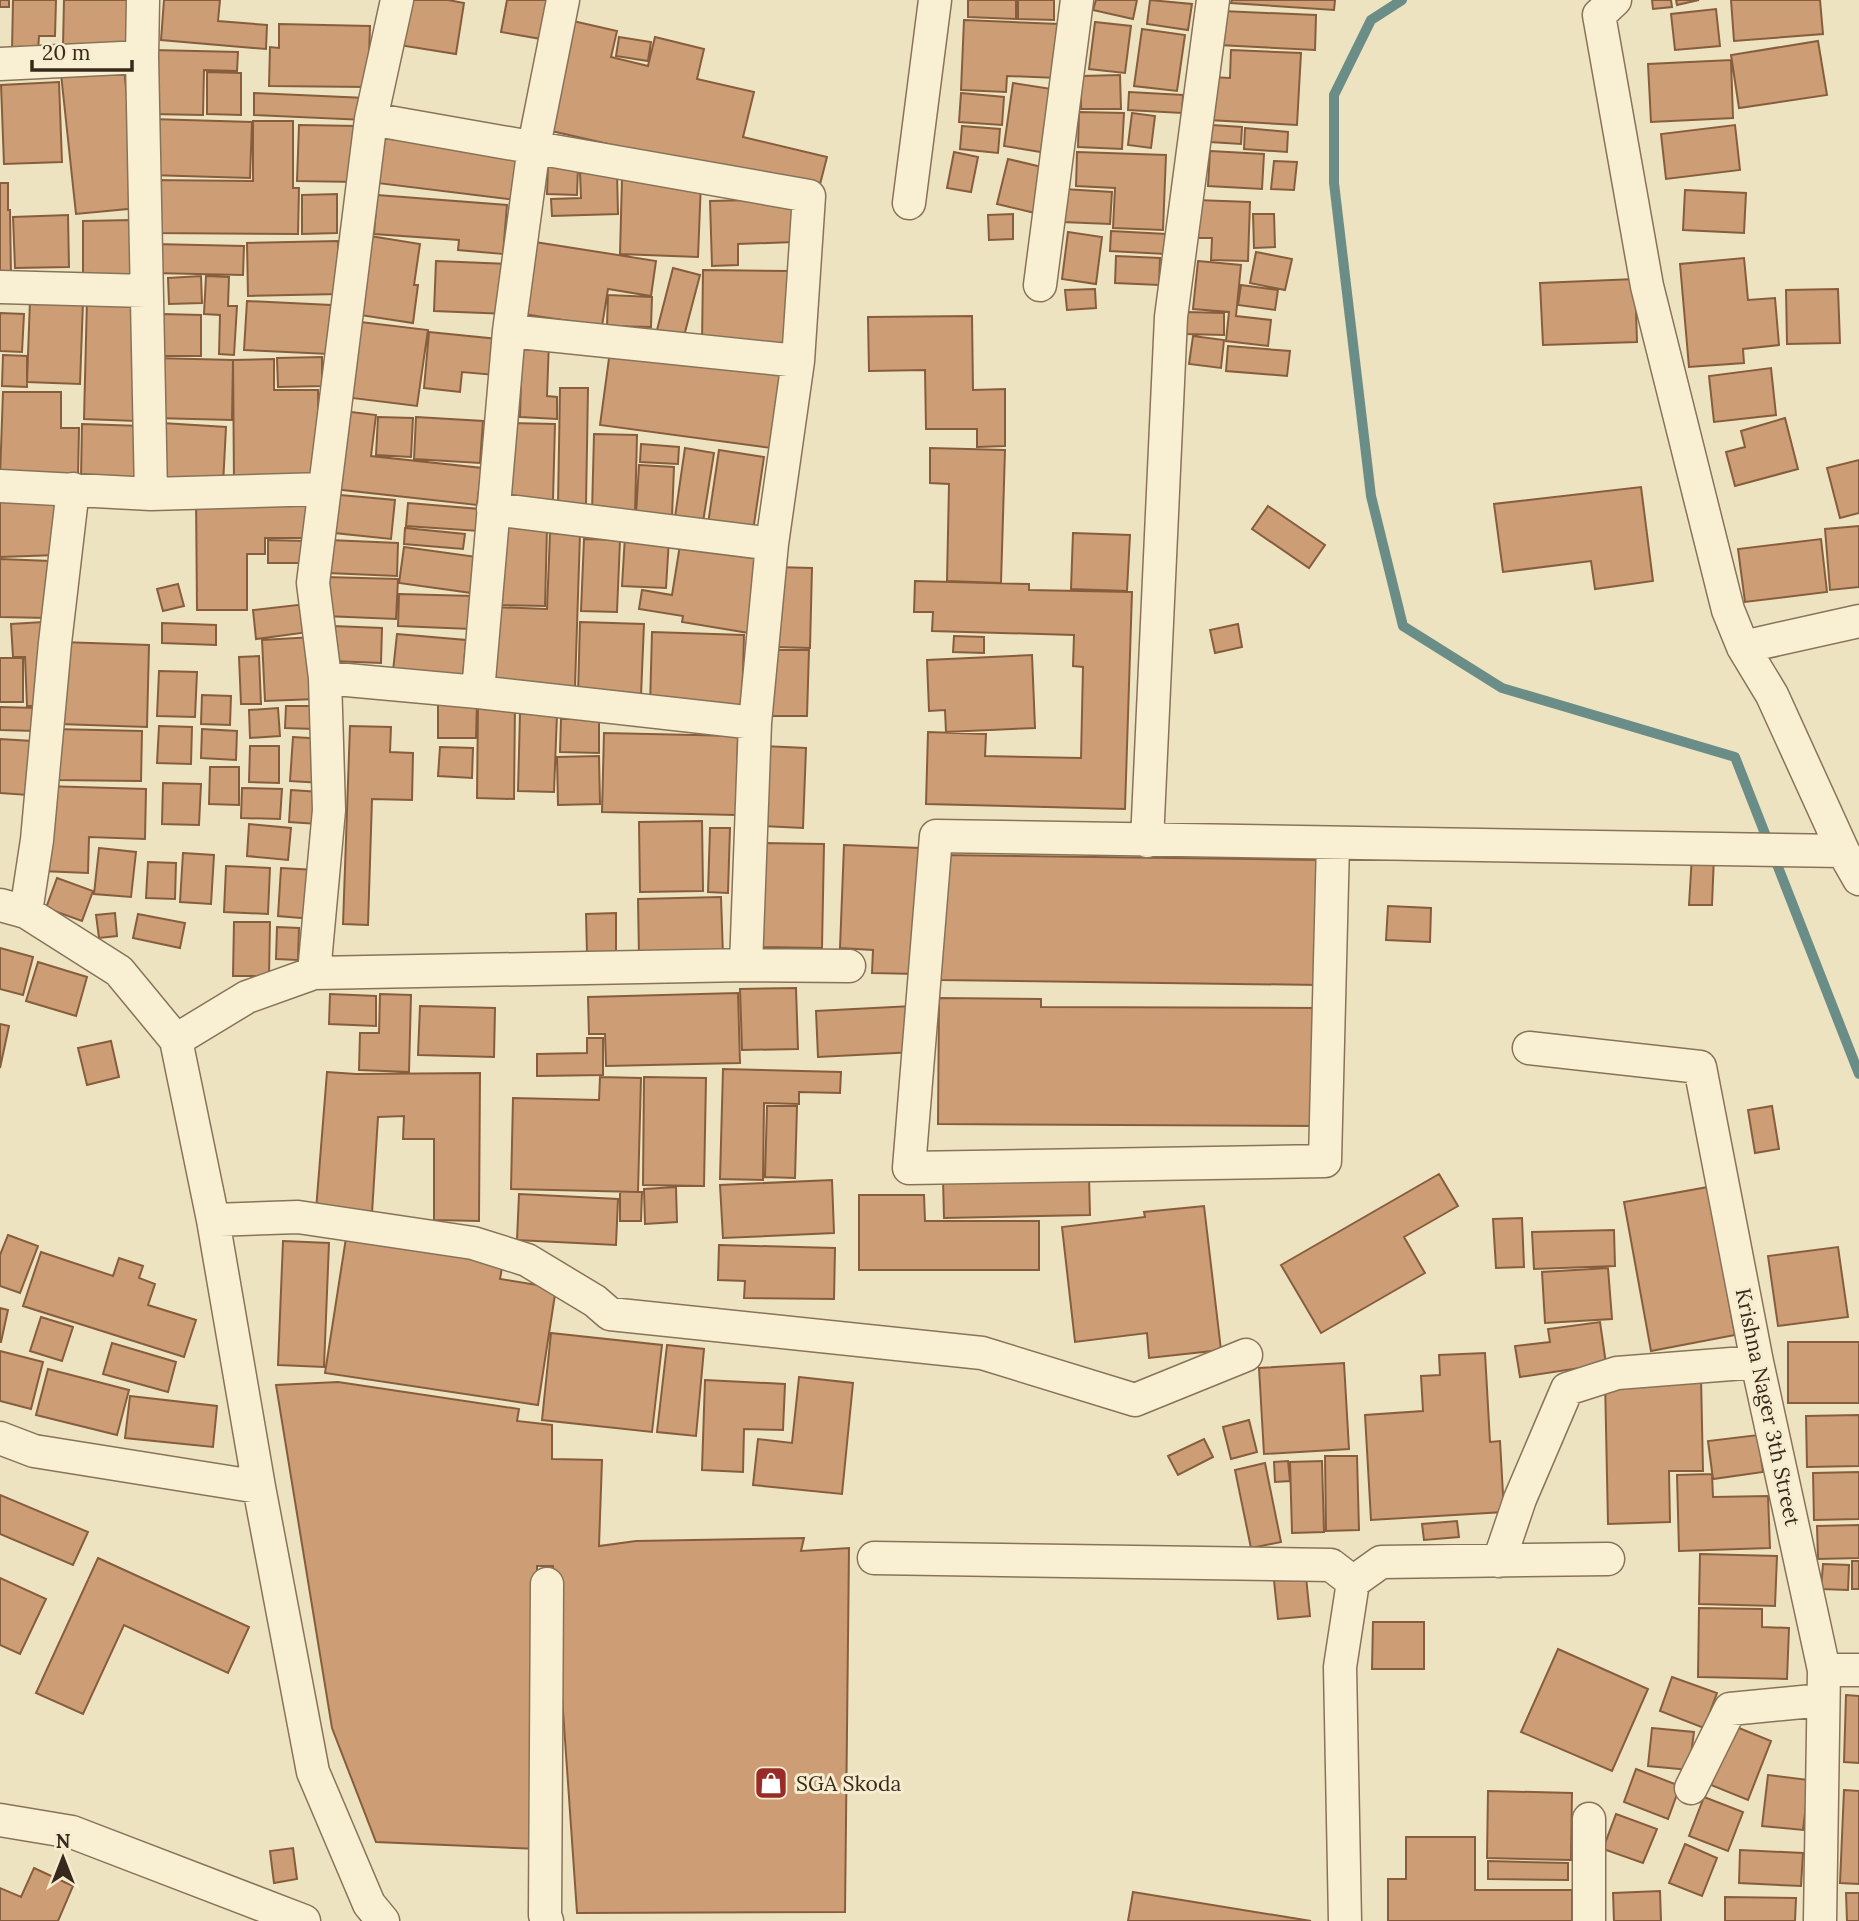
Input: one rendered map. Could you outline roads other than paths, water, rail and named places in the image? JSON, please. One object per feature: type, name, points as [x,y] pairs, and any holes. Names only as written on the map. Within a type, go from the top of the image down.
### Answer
[{"type":"street","points":[[143,0],[151,494]]},
{"type":"street","points":[[314,973],[329,810],[325,678],[313,583],[371,119],[397,0]]},
{"type":"street","points":[[478,692],[509,331],[534,146],[563,0]]},
{"type":"street","points":[[909,203],[934,0]]},
{"type":"street","points":[[1040,285],[1077,0]]},
{"type":"street","points":[[1147,841],[1171,317],[1213,0]]},
{"type":"street","points":[[1615,0],[1598,15],[1647,286],[1728,610],[1743,647],[1772,695],[1843,851],[1859,879]]},
{"type":"street","points":[[0,64],[142,57]]},
{"type":"street","points":[[371,119],[808,196],[798,361],[772,544],[755,723],[746,965]]},
{"type":"street","points":[[0,287],[146,291]]},
{"type":"street","points":[[509,331],[798,361]]},
{"type":"street","points":[[0,486],[151,494],[324,489]]},
{"type":"street","points":[[74,489],[55,643],[37,840],[13,909],[119,971],[176,1040],[213,1220],[259,1487],[313,1772],[369,1904],[383,1921]]},
{"type":"street","points":[[493,509],[772,544]]},
{"type":"street","points":[[1743,647],[1859,621]]},
{"type":"street","points":[[325,678],[755,723]]},
{"type":"street","points":[[1333,843],[1325,1161],[909,1168],[936,836],[1843,851]]},
{"type":"street","points":[[176,1040],[247,997],[314,973],[746,965],[849,966]]},
{"type":"street","name":"Krishna Nager 3th Street","points":[[1529,1048],[1700,1067],[1823,1685],[1820,1921]]},
{"type":"street","points":[[213,1220],[298,1217],[473,1243],[527,1259],[595,1301],[610,1314],[982,1353],[1135,1400],[1246,1355]]},
{"type":"street","points":[[1499,1561],[1520,1499],[1567,1389],[1617,1373],[1757,1362]]},
{"type":"street","points":[[0,1438],[34,1451],[259,1487]]},
{"type":"street","points":[[874,1558],[1331,1565],[1353,1582]]},
{"type":"street","points":[[1345,1921],[1340,1667],[1353,1582],[1381,1562],[1608,1559]]},
{"type":"street","points":[[547,1584],[547,1921]]},
{"type":"street","points":[[1691,1788],[1730,1709],[1823,1685],[1859,1670]]},
{"type":"street","points":[[1589,1819],[1589,1921]]},
{"type":"street","points":[[0,1820],[72,1832],[304,1921]]},
{"type":"waterway","points":[[1402,0],[1371,20],[1334,95],[1334,183],[1371,496],[1403,626],[1502,688],[1735,757],[1859,1074]]},
{"type":"place","name":"SGA Skoda","points":[[771,1783]]}]
